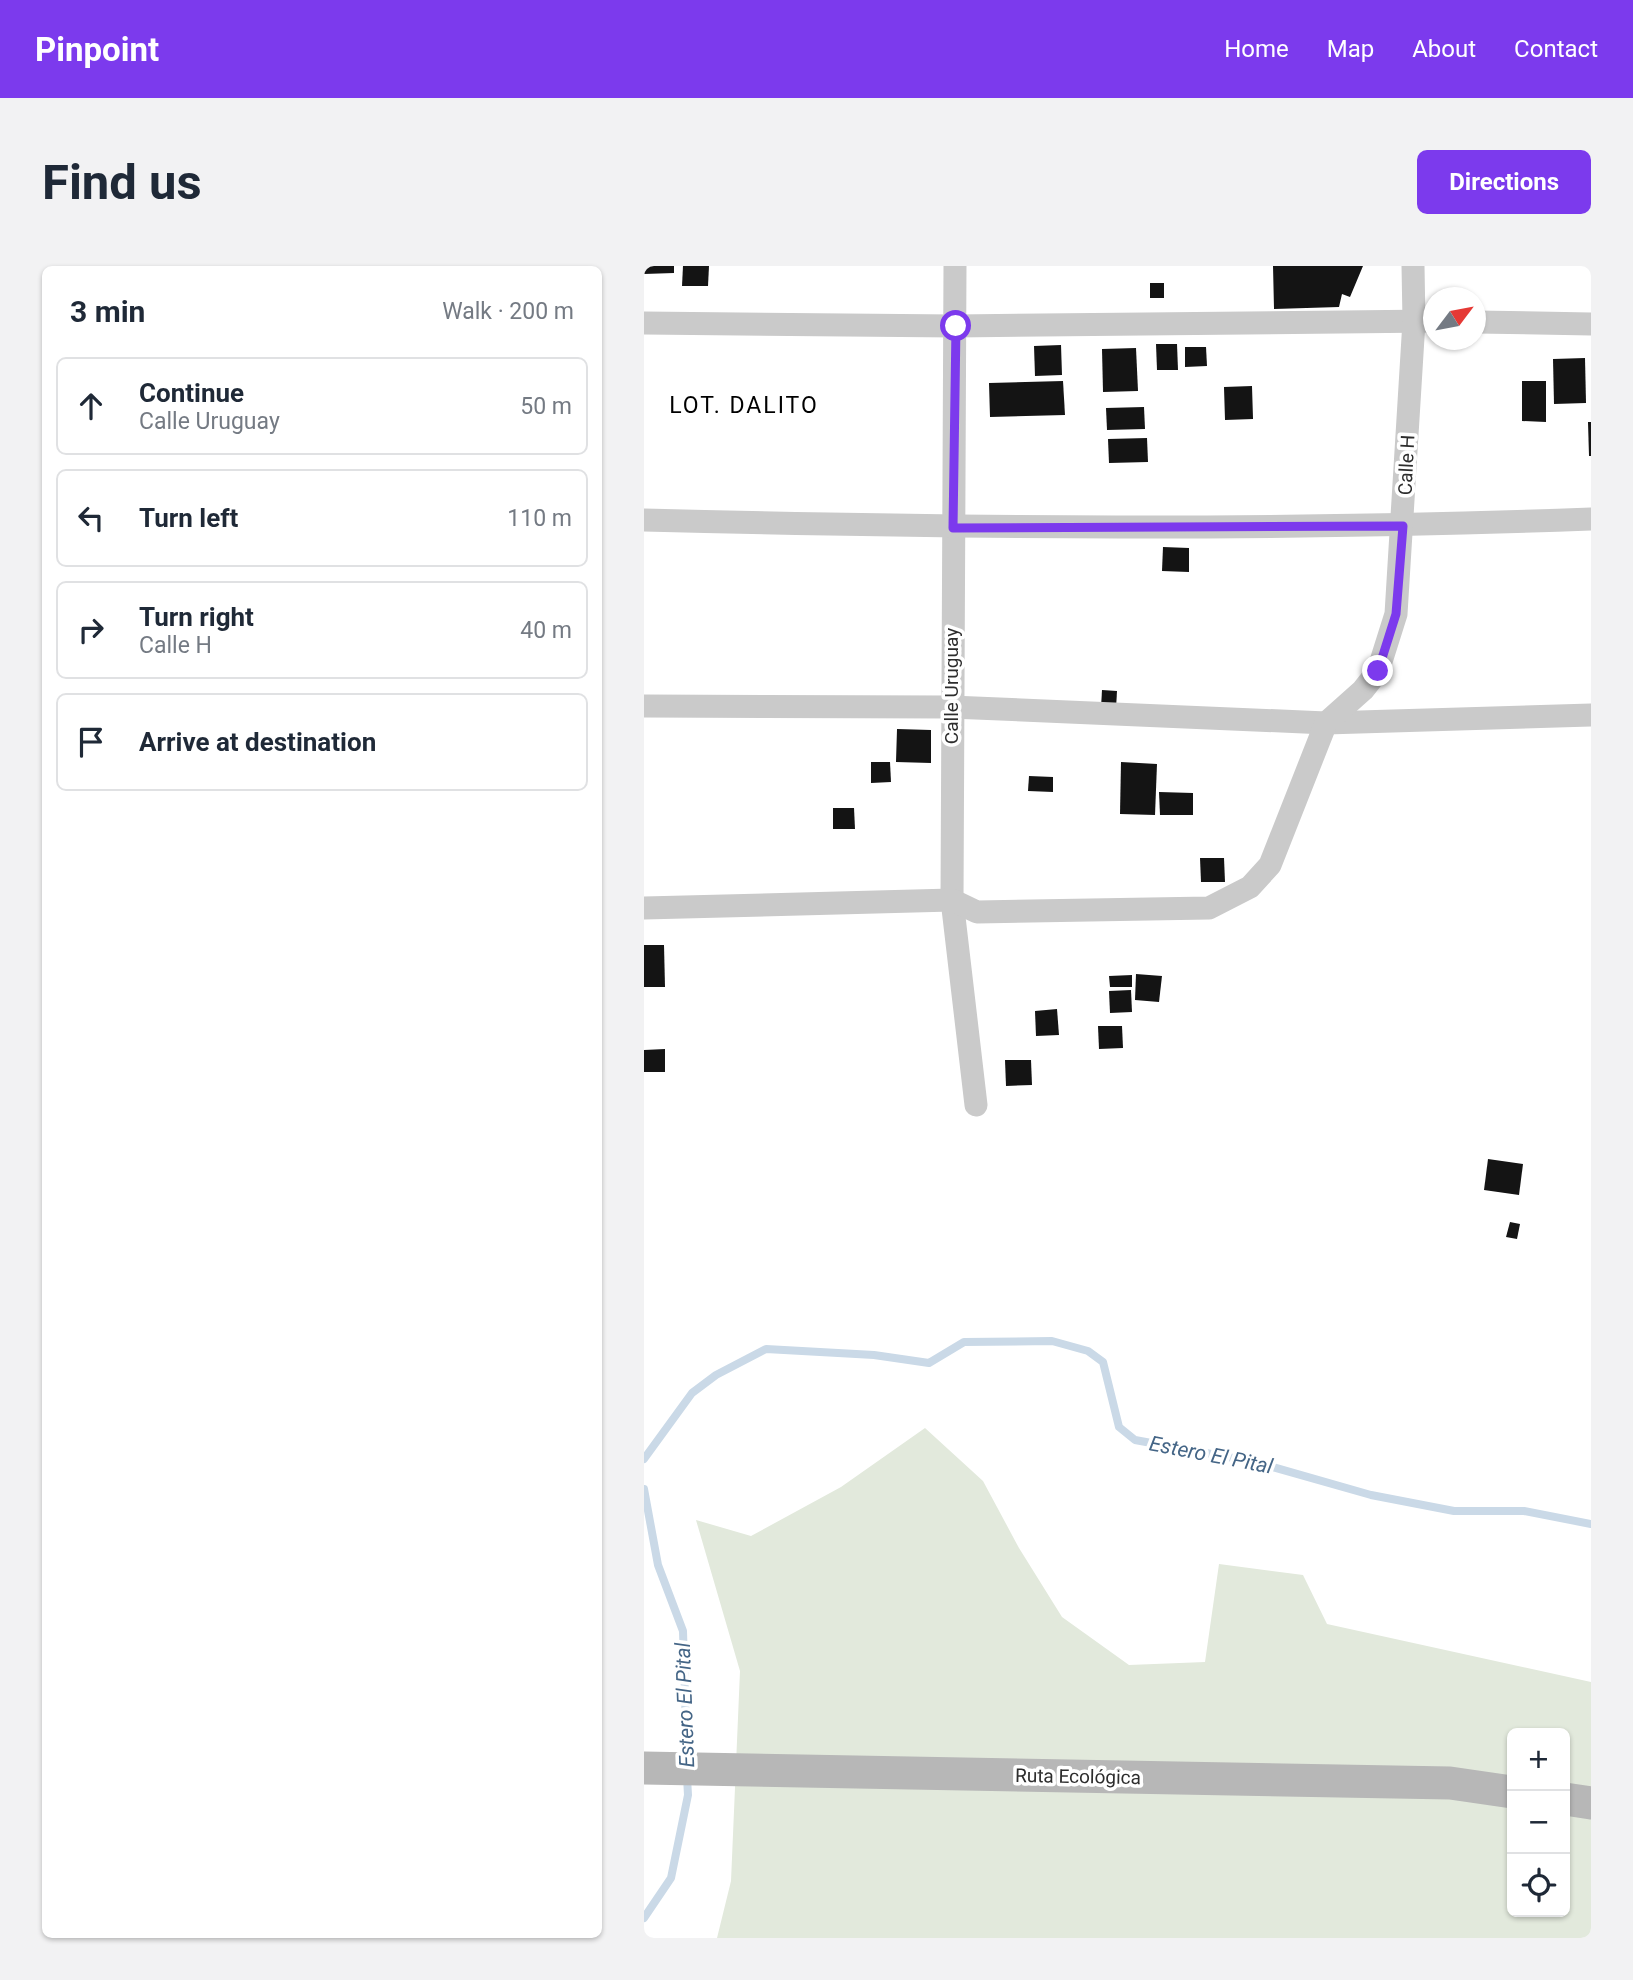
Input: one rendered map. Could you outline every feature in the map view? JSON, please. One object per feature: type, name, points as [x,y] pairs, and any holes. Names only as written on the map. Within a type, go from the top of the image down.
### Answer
[{"type":"main road","name":"Ruta Ecológica","points":[[644,1768],[1450,1783],[1507,1791]]},
{"type":"main road","points":[[1570,1800],[1591,1802]]},
{"type":"street","name":"Calle Uruguay","points":[[955,266],[952,900],[976,1105]]},
{"type":"street","name":"Calle H","points":[[1413,266],[1423,316]]},
{"type":"street","points":[[644,323],[956,326],[1423,321]]},
{"type":"street","points":[[1486,322],[1591,324]]},
{"type":"street","name":"Calle H","points":[[1326,723],[1363,690],[1382,660],[1396,614],[1423,331]]},
{"type":"street","points":[[644,520],[953,528],[1403,526],[1591,519]]},
{"type":"street","points":[[644,706],[951,707],[1326,723],[1591,715]]},
{"type":"street","points":[[644,908],[952,900],[977,912],[1209,908],[1250,887],[1270,865],[1326,723]]},
{"type":"shaded area","points":[[925,1428],[983,1481],[1019,1548],[1062,1617],[1129,1665],[1205,1662],[1219,1564],[1303,1575],[1327,1624],[1591,1682],[1591,1938],[717,1938],[731,1881],[740,1671],[696,1520],[751,1536],[841,1487]]},
{"type":"building","points":[[644,266],[674,266],[674,273],[644,274]]},
{"type":"building","points":[[683,266],[709,266],[708,286],[682,286]]},
{"type":"building","points":[[1273,266],[1363,266],[1350,297],[1342,294],[1339,307],[1274,309]]},
{"type":"building","points":[[1150,283],[1164,283],[1164,298],[1150,298]]},
{"type":"building","points":[[1156,344],[1177,344],[1178,370],[1157,370]]},
{"type":"building","points":[[1061,345],[1062,375],[1035,376],[1034,346]]},
{"type":"building","points":[[1185,347],[1206,347],[1207,366],[1185,367]]},
{"type":"building","points":[[1136,348],[1138,391],[1103,392],[1102,349]]},
{"type":"building","points":[[1585,358],[1586,403],[1554,404],[1553,359]]},
{"type":"building","points":[[1063,381],[1065,415],[990,417],[989,383]]},
{"type":"building","points":[[1522,381],[1546,381],[1546,422],[1522,421]]},
{"type":"building","points":[[1252,386],[1253,419],[1225,420],[1224,387]]},
{"type":"building","points":[[1144,407],[1145,429],[1107,430],[1106,408]]},
{"type":"building","points":[[1588,422],[1591,422],[1591,456],[1589,456]]},
{"type":"building","points":[[1147,438],[1148,462],[1109,463],[1108,439]]},
{"type":"building","points":[[1163,547],[1189,548],[1189,572],[1162,571]]},
{"type":"building","points":[[1102,690],[1117,691],[1116,709],[1101,708]]},
{"type":"building","points":[[897,729],[931,730],[931,763],[896,762]]},
{"type":"building","points":[[871,762],[890,762],[891,782],[871,783]]},
{"type":"building","points":[[1121,762],[1157,764],[1155,815],[1120,814]]},
{"type":"building","points":[[1029,776],[1053,777],[1053,792],[1028,791]]},
{"type":"building","points":[[1159,792],[1193,793],[1193,815],[1160,815]]},
{"type":"building","points":[[833,808],[854,808],[855,829],[833,829]]},
{"type":"building","points":[[1200,858],[1224,858],[1225,882],[1201,882]]},
{"type":"building","points":[[644,945],[664,945],[665,987],[644,987]]},
{"type":"building","points":[[1136,974],[1162,976],[1159,1002],[1135,1000]]},
{"type":"building","points":[[1132,975],[1132,987],[1110,987],[1109,976]]},
{"type":"building","points":[[1131,990],[1132,1012],[1110,1013],[1109,991]]},
{"type":"building","points":[[1057,1009],[1059,1035],[1036,1036],[1035,1011]]},
{"type":"building","points":[[1098,1026],[1122,1026],[1123,1048],[1099,1049]]},
{"type":"building","points":[[665,1049],[665,1072],[644,1072],[644,1050]]},
{"type":"building","points":[[1005,1060],[1031,1060],[1032,1085],[1006,1086]]},
{"type":"building","points":[[1488,1159],[1523,1164],[1519,1195],[1484,1190]]},
{"type":"building","points":[[1510,1222],[1520,1224],[1517,1239],[1506,1237]]},
{"type":"waterway","name":"Estero El Pital","points":[[644,1459],[692,1393],[716,1375],[766,1349],[874,1355],[929,1363],[964,1342],[1052,1341],[1088,1351],[1103,1362],[1119,1427],[1135,1440],[1255,1462],[1371,1495],[1454,1511],[1524,1511],[1591,1524]]},
{"type":"waterway","name":"Estero El Pital","points":[[644,1489],[658,1565],[683,1631],[687,1760]]},
{"type":"waterway","name":"Estero El Pital","points":[[644,1918],[671,1878],[688,1795],[687,1777]]},
{"type":"district","name":"LOT. DALITO","points":[[744,405]]},
{"type":"route","points":[[956,326],[953,528],[1403,526],[1396,614],[1378,671]]}]
